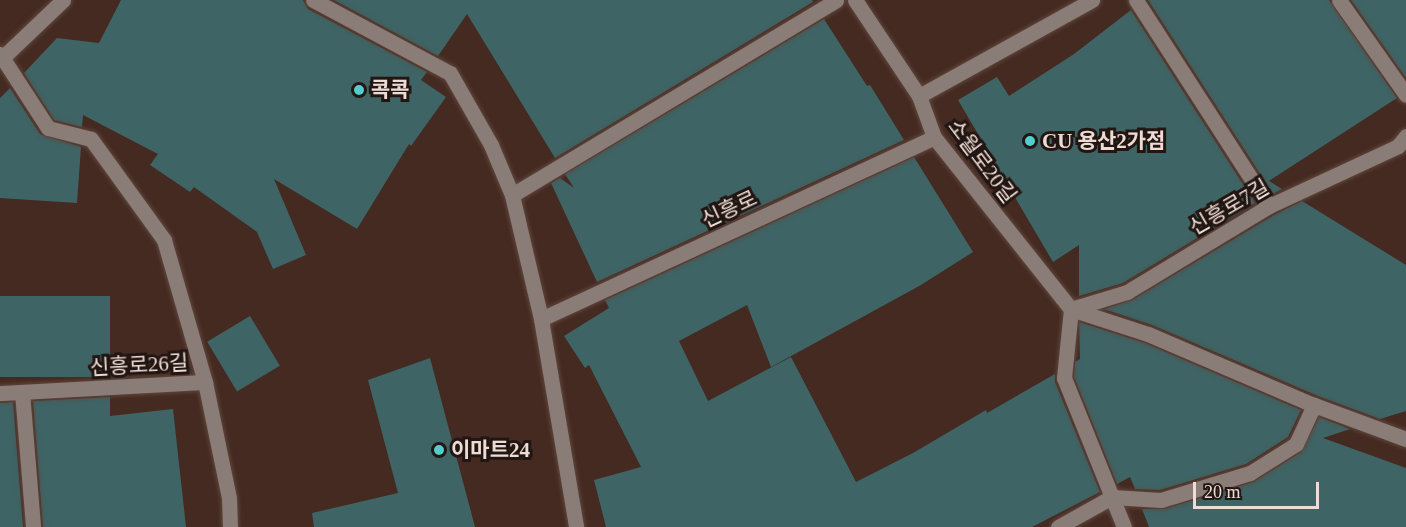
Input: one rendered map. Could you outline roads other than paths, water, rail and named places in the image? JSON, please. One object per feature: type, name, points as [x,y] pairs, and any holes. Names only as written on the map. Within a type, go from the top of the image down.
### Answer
[{"type":"street","points":[[63,0],[1,57],[48,128],[91,139],[164,240],[205,382]]},
{"type":"street","points":[[313,0],[450,74],[491,145],[512,195],[541,319],[576,527]]},
{"type":"street","points":[[512,195],[836,0]]},
{"type":"street","name":"소월로20길","points":[[855,0],[919,96],[934,137],[1071,309]]},
{"type":"street","points":[[919,96],[1092,0]]},
{"type":"street","points":[[1136,0],[1269,206]]},
{"type":"street","points":[[1339,0],[1406,95]]},
{"type":"street","name":"신흥로7길","points":[[1071,309],[1126,292],[1269,206],[1398,146],[1406,136]]},
{"type":"street","name":"신흥로","points":[[541,319],[934,137]]},
{"type":"street","points":[[1124,527],[1064,378],[1071,309],[1148,334],[1314,405],[1406,439]]},
{"type":"street","name":"신흥로26길","points":[[0,393],[205,382],[229,498],[230,527]]},
{"type":"street","points":[[22,392],[33,527]]},
{"type":"street","points":[[1058,527],[1112,497],[1161,500],[1250,473],[1296,444],[1314,405]]},
{"type":"place","name":"콕콕","points":[[359,90]]},
{"type":"place","name":"CU 용산2가점","points":[[1030,141]]},
{"type":"place","name":"이마트24","points":[[439,450]]}]
